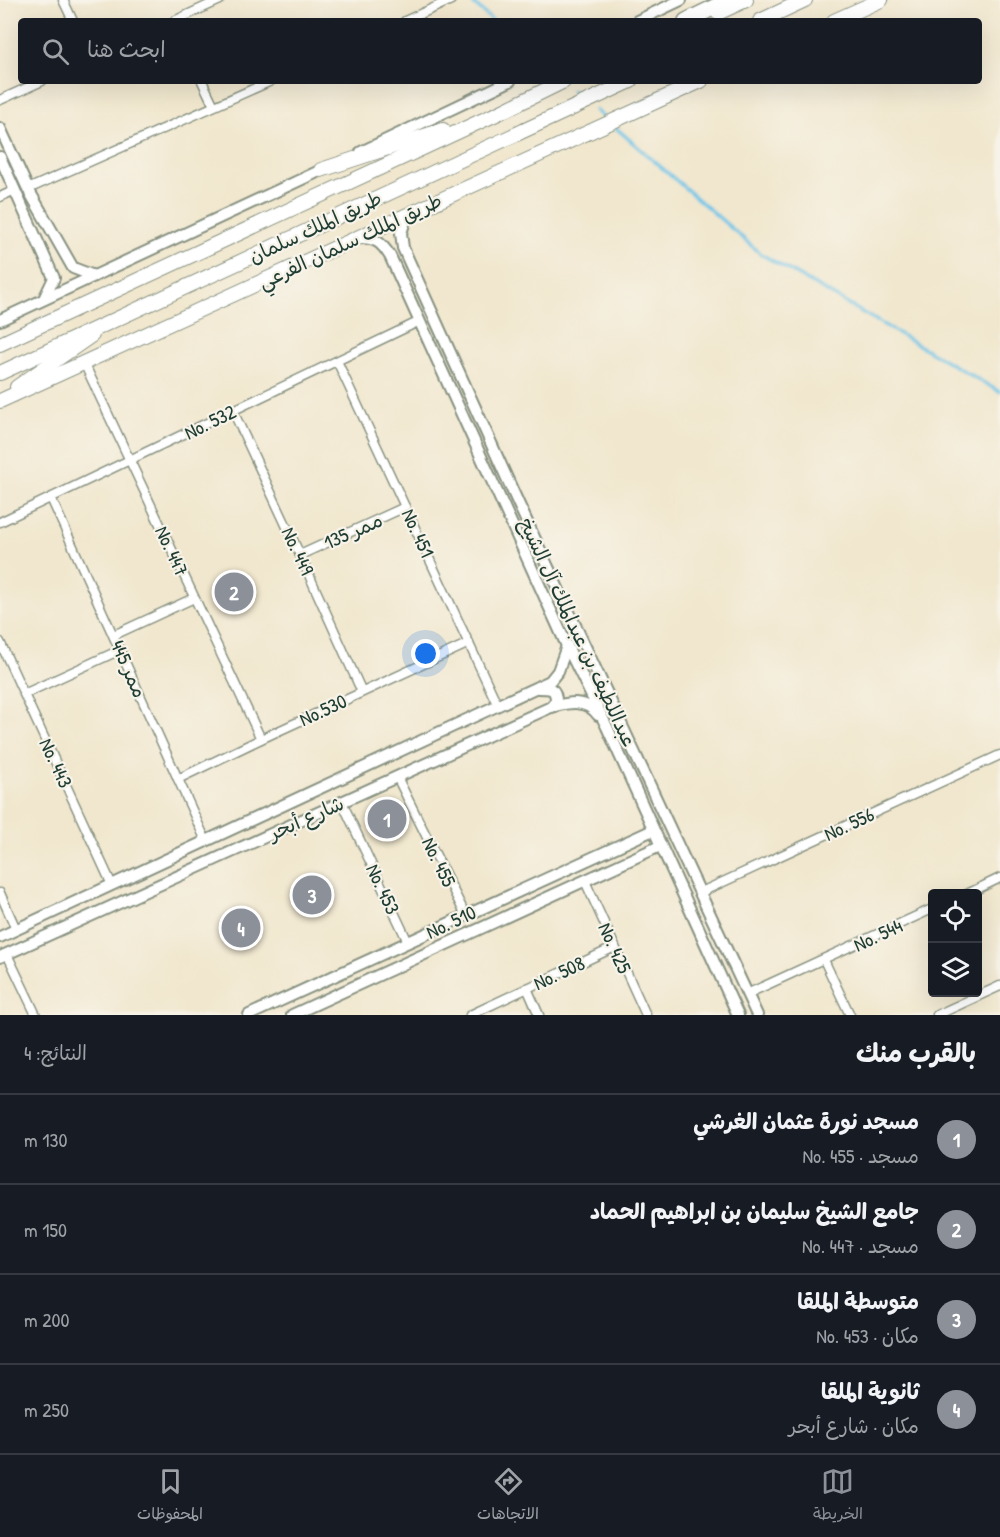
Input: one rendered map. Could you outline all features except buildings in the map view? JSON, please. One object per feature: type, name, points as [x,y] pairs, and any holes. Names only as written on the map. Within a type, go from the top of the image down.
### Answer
[{"type":"highway","points":[[692,18],[729,0]]},
{"type":"main road","points":[[706,18],[746,0]]},
{"type":"main road","points":[[766,18],[805,0]]},
{"type":"main road","points":[[841,18],[881,0]]},
{"type":"main road","name":"طريق الملك سلمان","points":[[0,344],[558,84]]},
{"type":"main road","name":"طريق الملك سلمان","points":[[0,373],[625,84]]},
{"type":"main road","name":"طريق الملك سلمان الفرعي","points":[[0,400],[694,84]]},
{"type":"main road","points":[[321,171],[505,110]]},
{"type":"main road","points":[[0,400],[109,323]]},
{"type":"street","points":[[63,0],[72,18]]},
{"type":"street","points":[[181,18],[220,0]]},
{"type":"street","points":[[412,18],[451,0]]},
{"type":"street","points":[[643,18],[681,0]]},
{"type":"street","points":[[0,100],[35,84]]},
{"type":"street","points":[[203,84],[214,106]]},
{"type":"street","points":[[28,189],[264,84]]},
{"type":"street","points":[[0,320],[504,84]]},
{"type":"street","points":[[0,128],[28,189],[73,268],[94,276]]},
{"type":"street","points":[[0,158],[54,278],[44,299]]},
{"type":"street","points":[[0,197],[15,190]]},
{"type":"street","points":[[356,238],[370,238],[378,242],[385,247],[390,256],[397,247],[403,248],[401,233],[407,215]]},
{"type":"street","name":"عبداللطيف بن عبدالملك آل الشيخ","points":[[403,248],[519,505],[757,1015]]},
{"type":"street","name":"عبداللطيف بن عبدالملك آل الشيخ","points":[[390,256],[738,1015]]},
{"type":"street","name":"No. 532","points":[[0,522],[420,321]]},
{"type":"street","name":"No. 451","points":[[337,361],[498,706]]},
{"type":"street","name":"No. 447","points":[[84,363],[261,739]]},
{"type":"street","name":"No. 449","points":[[233,411],[362,692]]},
{"type":"street","name":"ممر 445","points":[[51,498],[206,841]]},
{"type":"street","name":"ممر 135","points":[[300,555],[405,507]]},
{"type":"street","points":[[114,635],[194,598]]},
{"type":"street","name":"No. 443","points":[[0,642],[3,658],[24,694],[112,885]]},
{"type":"street","name":"No.530","points":[[178,779],[469,643]]},
{"type":"street","name":"شارع أبحر","points":[[0,937],[537,688],[550,681],[558,671],[567,646]]},
{"type":"street","points":[[24,694],[120,650]]},
{"type":"street","points":[[537,688],[548,688],[556,694],[556,701],[551,707]]},
{"type":"street","name":"شارع أبحر","points":[[4,955],[551,707],[573,702],[593,708],[607,728]]},
{"type":"street","name":"No. 556","points":[[699,893],[1000,755]]},
{"type":"street","name":"No. 455","points":[[397,777],[466,916]]},
{"type":"street","name":"No. 453","points":[[342,802],[408,942]]},
{"type":"street","name":"No. 510","points":[[249,1015],[653,830]]},
{"type":"street","points":[[638,837],[643,836],[650,839],[651,844],[646,853]]},
{"type":"street","name":"No. 510","points":[[292,1015],[660,846]]},
{"type":"street","points":[[977,889],[1000,878]]},
{"type":"street","name":"No. 425","points":[[585,881],[646,1015]]},
{"type":"street","points":[[0,893],[16,929]]},
{"type":"street","name":"No. 544","points":[[747,994],[928,911]]},
{"type":"street","name":"No. 508","points":[[470,1015],[615,947]]},
{"type":"street","points":[[4,955],[36,1015]]},
{"type":"street","points":[[824,960],[850,1015]]},
{"type":"street","points":[[938,1015],[1000,986]]},
{"type":"street","points":[[527,988],[539,1015]]},
{"type":"waterway","points":[[469,0],[490,18]]},
{"type":"waterway","points":[[572,90],[576,94]]},
{"type":"waterway","points":[[595,110],[603,117]]},
{"type":"waterway","points":[[616,128],[761,254],[1000,392]]},
{"type":"place","name":"جامع الشيخ سليمان بن ابراهيم الحماد","points":[[234,592]]},
{"type":"place","name":"مسجد نورة عثمان الغرشي","points":[[387,819]]},
{"type":"place","name":"متوسطة الملقا","points":[[312,895]]},
{"type":"place","name":"ثانوية الملقا","points":[[241,928]]}]
